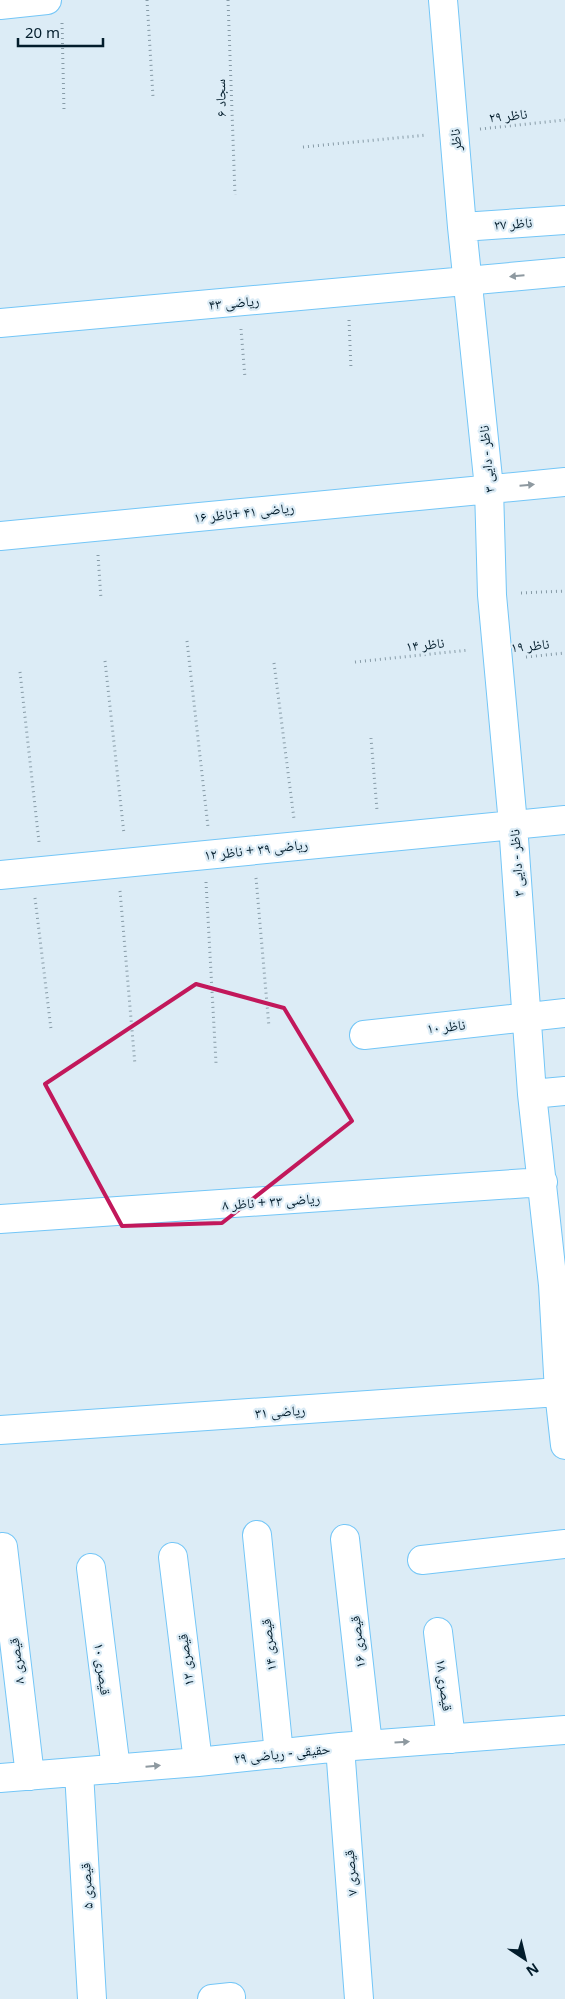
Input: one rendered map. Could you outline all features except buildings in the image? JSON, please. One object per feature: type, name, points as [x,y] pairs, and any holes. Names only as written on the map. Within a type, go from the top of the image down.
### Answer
[{"type":"street","name":"ناظر","points":[[443,0],[468,280]]},
{"type":"street","points":[[0,5],[54,9]]},
{"type":"street","name":"ناظر ۲۷","points":[[462,227],[565,220]]},
{"type":"street","name":"ریاضی ۴۳","points":[[0,323],[565,272]]},
{"type":"street","name":"ناظر - دایی ۳","points":[[468,280],[489,488],[492,595],[513,824],[532,1094],[550,1175],[559,1285],[559,1392],[565,1445]]},
{"type":"street","name":"ریاضی ۴۱ +ناظر ۱۶","points":[[0,536],[565,482]]},
{"type":"street","name":"ریاضی ۳۹ + ناظر ۱۲","points":[[0,875],[565,820]]},
{"type":"street","name":"ناظر ۱۰","points":[[364,1035],[565,1013]]},
{"type":"street","points":[[532,1094],[565,1091]]},
{"type":"street","name":"ریاضی ۳۳ + ناظر ۸","points":[[0,1219],[550,1175]]},
{"type":"street","name":"ریاضی ۳۱","points":[[0,1430],[559,1392]]},
{"type":"street","name":"قیصری ۱۴","points":[[257,1535],[279,1754]]},
{"type":"street","name":"قیصری ۱۶","points":[[345,1539],[368,1745]]},
{"type":"street","points":[[422,1560],[565,1544]]},
{"type":"street","name":"قیصری ۸","points":[[3,1547],[30,1776]]},
{"type":"street","name":"قیصری ۱۲","points":[[173,1557],[198,1762]]},
{"type":"street","name":"قیصری ۱۰","points":[[91,1568],[116,1769]]},
{"type":"street","name":"قیصری ۱۸","points":[[438,1632],[451,1739]]},
{"type":"street","name":"حقیقی - ریاضی ۲۹","points":[[0,1778],[198,1762],[340,1746],[565,1730]]},
{"type":"street","name":"قیصری ۷","points":[[340,1746],[359,1999]]},
{"type":"street","name":"قیصری ۵","points":[[79,1772],[92,1999]]},
{"type":"path","points":[[147,0],[153,97]]},
{"type":"path","name":"سجاد ۶","points":[[228,0],[235,195]]},
{"type":"path","points":[[54,9],[64,110]]},
{"type":"path","name":"ناظر ۲۹","points":[[303,147],[565,120]]},
{"type":"path","points":[[348,291],[351,369]]},
{"type":"path","points":[[238,302],[245,378]]},
{"type":"path","points":[[96,526],[102,599]]},
{"type":"path","points":[[492,595],[565,591]]},
{"type":"path","points":[[187,641],[208,854],[216,1064]]},
{"type":"path","name":"ناظر ۱۹","points":[[497,654],[565,653]]},
{"type":"path","name":"ناظر ۱۴","points":[[355,662],[497,654]]},
{"type":"path","points":[[105,661],[122,863],[135,1065]]},
{"type":"path","points":[[274,663],[297,846]]},
{"type":"path","points":[[20,672],[51,1029]]},
{"type":"path","points":[[371,738],[380,838]]},
{"type":"path","points":[[253,850],[269,1026]]},
{"type":"highlighted area","points":[[196,984],[284,1008],[352,1121],[222,1223],[122,1226],[45,1084]]}]
